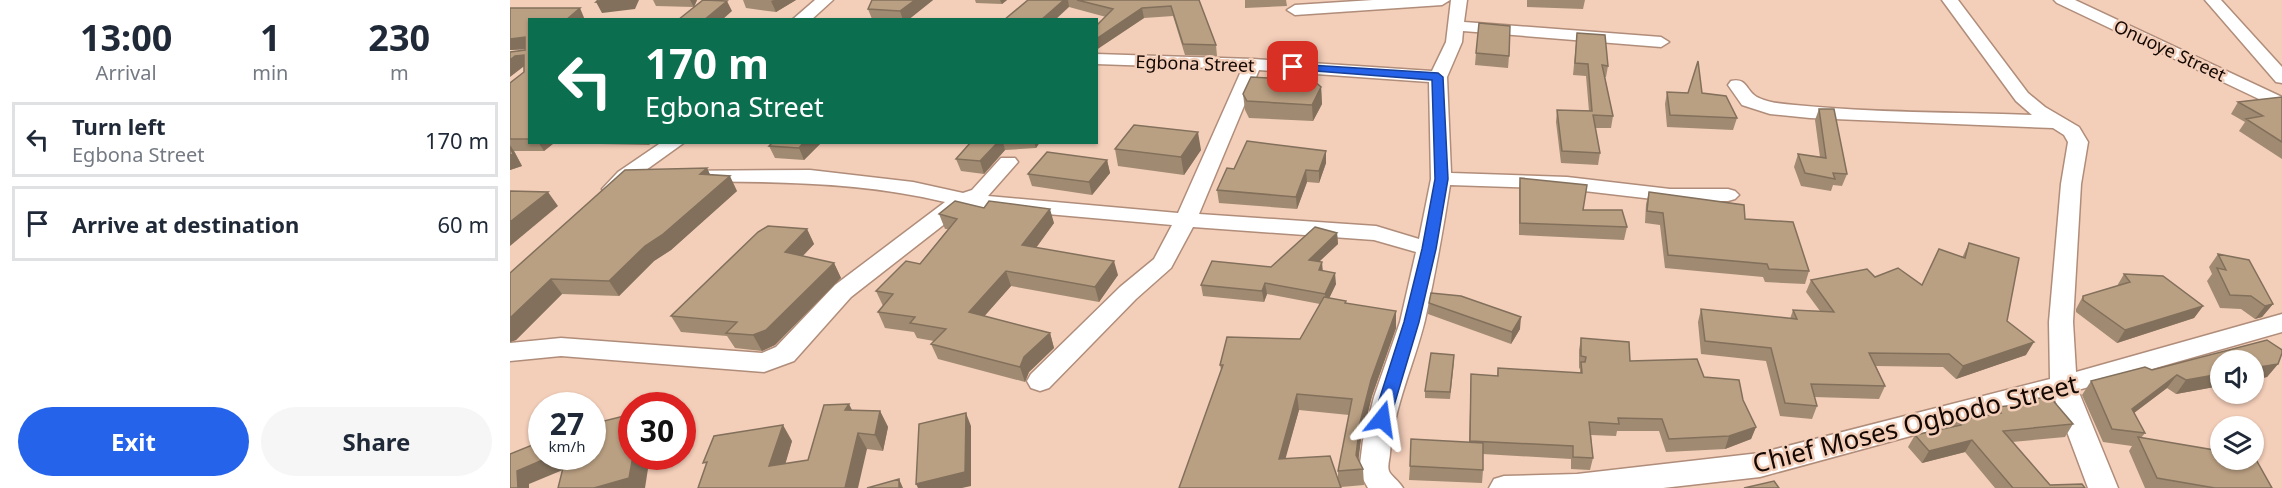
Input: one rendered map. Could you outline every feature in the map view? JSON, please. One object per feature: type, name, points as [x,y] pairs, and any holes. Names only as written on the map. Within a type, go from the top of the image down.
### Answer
[{"type":"street","points":[[802,18],[825,0]]},
{"type":"street","points":[[1295,10],[1442,0]]},
{"type":"street","points":[[1388,488],[1382,485],[1374,472],[1377,440],[1387,397],[1412,322],[1429,249],[1441,179],[1438,77],[1450,52],[1457,26],[1459,0]]},
{"type":"street","points":[[1950,0],[2022,97],[2038,111],[2072,131],[2078,142],[2071,184],[2061,322],[2063,385],[2080,434],[2103,488]]},
{"type":"street","name":"Onuoye Street","points":[[2062,0],[2281,102]]},
{"type":"street","points":[[2213,0],[2282,78]]},
{"type":"street","points":[[1457,26],[1661,42]]},
{"type":"street","name":"Egbona Street","points":[[1098,59],[1253,64],[1438,77]]},
{"type":"street","points":[[1040,381],[1128,293],[1163,263],[1186,220],[1253,64]]},
{"type":"street","points":[[1737,85],[1749,101],[1770,108],[1822,113],[2058,122]]},
{"type":"street","points":[[601,199],[625,176],[673,144]]},
{"type":"street","points":[[510,352],[561,347],[764,363],[775,360],[785,354],[843,291],[952,207],[979,194],[1008,162]]},
{"type":"street","points":[[625,176],[721,173],[810,176],[913,188],[968,201],[1186,220],[1376,232],[1429,249]]},
{"type":"street","points":[[1441,179],[1567,183],[1670,195],[1728,195]]},
{"type":"street","name":"Chief Moses Ogbodo Street","points":[[1504,488],[1577,486],[1760,465],[2063,385],[2282,323]]},
{"type":"building","points":[[703,0],[727,1],[706,18],[680,18]]},
{"type":"building","points":[[872,0],[915,0],[900,11],[868,9]]},
{"type":"building","points":[[1028,0],[1064,0],[1043,18],[1006,18]]},
{"type":"building","points":[[1077,0],[1199,0],[1216,45],[1183,44],[1171,6],[1142,8],[1098,38],[1098,24],[1113,9]]},
{"type":"building","points":[[510,8],[580,8],[568,18],[528,18],[528,139],[510,139],[510,83],[524,72],[524,55],[515,56],[510,60],[510,52],[525,50],[525,37],[510,39]]},
{"type":"building","points":[[1479,23],[1510,26],[1509,56],[1476,53]]},
{"type":"building","points":[[1577,33],[1605,35],[1608,66],[1602,65],[1613,116],[1593,115],[1600,153],[1562,151],[1557,110],[1592,111],[1588,64],[1575,63]]},
{"type":"building","points":[[1698,61],[1702,93],[1726,96],[1737,118],[1670,115],[1667,92],[1688,93]]},
{"type":"building","points":[[1251,77],[1314,81],[1321,87],[1312,105],[1247,101],[1243,94]]},
{"type":"building","points":[[2282,97],[2282,142],[2246,119],[2263,116],[2238,102]]},
{"type":"building","points":[[1819,109],[1834,109],[1847,174],[1833,173],[1835,179],[1805,173],[1798,154],[1826,158]]},
{"type":"building","points":[[1134,125],[1198,132],[1181,157],[1115,149]]},
{"type":"building","points":[[1247,141],[1326,151],[1319,171],[1306,170],[1296,197],[1217,190],[1227,168],[1234,169]]},
{"type":"building","points":[[771,144],[802,144],[799,148],[769,146]]},
{"type":"building","points":[[969,144],[996,144],[980,161],[956,159]]},
{"type":"building","points":[[1047,152],[1107,160],[1089,182],[1028,174]]},
{"type":"building","points":[[707,168],[700,174],[730,176],[662,235],[645,246],[609,281],[551,279],[510,318],[510,273],[625,170]]},
{"type":"building","points":[[1520,178],[1587,185],[1583,210],[1622,210],[1627,227],[1520,223]]},
{"type":"building","points":[[510,191],[548,192],[510,222]]},
{"type":"building","points":[[1649,192],[1744,205],[1745,219],[1793,222],[1809,271],[1769,269],[1767,264],[1668,255],[1663,213],[1647,211]]},
{"type":"building","points":[[955,201],[984,208],[989,201],[1050,209],[1022,245],[1114,261],[1095,287],[1006,271],[969,312],[1050,333],[1024,357],[1020,367],[931,344],[946,329],[910,323],[915,317],[878,312],[893,294],[876,291],[906,261],[920,264],[957,219],[939,214]]},
{"type":"building","points":[[768,226],[807,229],[785,252],[834,263],[766,330],[753,335],[726,333],[737,322],[671,316],[758,232]]},
{"type":"building","points":[[1315,227],[1337,233],[1309,260],[1322,262],[1319,270],[1335,273],[1325,294],[1265,283],[1262,291],[1201,285],[1212,261],[1271,267]]},
{"type":"building","points":[[1969,243],[2019,258],[2007,321],[2034,342],[1963,366],[1949,354],[1869,353],[1885,386],[1811,384],[1817,406],[1785,403],[1771,348],[1705,341],[1701,309],[1797,319],[1793,310],[1834,312],[1811,280],[1867,269],[1875,277],[1898,268],[1922,285],[1939,249],[1965,258]]},
{"type":"building","points":[[2218,254],[2249,260],[2273,304],[2265,306],[2251,296],[2230,295],[2217,268],[2226,270]]},
{"type":"building","points":[[2124,274],[2163,276],[2203,306],[2125,330],[2083,300],[2083,296],[2130,282]]},
{"type":"building","points":[[1431,293],[1461,296],[1521,317],[1512,332],[1429,303]]},
{"type":"building","points":[[1324,297],[1346,301],[1345,303],[1396,311],[1371,380],[1360,423],[1356,455],[1363,469],[1338,471],[1352,399],[1297,394],[1279,459],[1330,456],[1341,488],[1179,488],[1223,365],[1220,365],[1227,337],[1300,339]]},
{"type":"building","points":[[1581,338],[1629,342],[1630,361],[1697,359],[1704,377],[1739,380],[1743,400],[1756,427],[1729,436],[1669,439],[1662,419],[1618,418],[1619,424],[1589,422],[1593,458],[1573,457],[1573,446],[1470,441],[1471,374],[1498,376],[1498,368],[1582,373],[1581,362],[1585,362],[1586,357],[1581,356]]},
{"type":"building","points":[[2267,340],[2282,350],[2282,353],[2278,364],[2264,366],[2264,350],[2229,350]]},
{"type":"building","points":[[1431,353],[1454,355],[1450,392],[1425,391]]},
{"type":"building","points":[[2210,355],[2210,376],[2186,380],[2177,375],[2132,409],[2145,433],[2112,429],[2091,381],[2145,367],[2152,370]]},
{"type":"building","points":[[2050,397],[2073,424],[2003,431],[2050,485],[2082,484],[2085,488],[2013,488],[1972,440],[1929,451],[1915,435],[1961,425],[1957,420],[2001,413],[1997,407],[2033,403],[2031,399]]},
{"type":"building","points":[[849,404],[845,410],[880,411],[875,435],[858,433],[845,488],[698,488],[707,462],[703,463],[714,436],[783,425],[769,466],[808,460],[824,405]]},
{"type":"building","points":[[966,413],[965,472],[916,484],[919,424]]},
{"type":"building","points":[[618,418],[618,470],[630,470],[629,478],[594,488],[558,488],[562,470],[606,470],[606,420]]},
{"type":"building","points":[[2138,437],[2210,449],[2210,470],[2262,470],[2272,488],[2215,488],[2157,478]]},
{"type":"building","points":[[1411,439],[1483,443],[1483,470],[1410,466]]},
{"type":"building","points":[[528,447],[528,466],[517,471],[518,488],[510,488],[510,454]]},
{"type":"building","points":[[899,479],[899,488],[867,488]]},
{"type":"building","points":[[1774,481],[1779,488],[1744,488]]},
{"type":"route","points":[[1293,67],[1438,77],[1441,179],[1429,249],[1412,322],[1382,419]]}]
